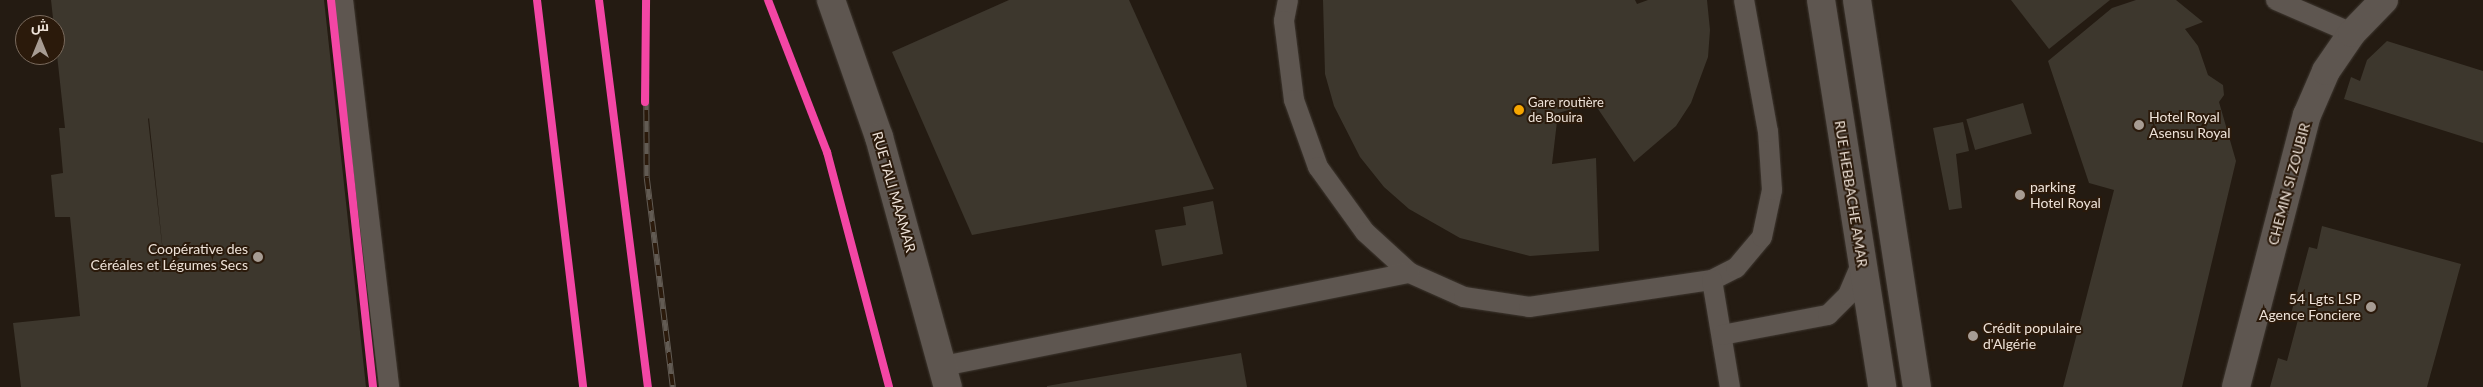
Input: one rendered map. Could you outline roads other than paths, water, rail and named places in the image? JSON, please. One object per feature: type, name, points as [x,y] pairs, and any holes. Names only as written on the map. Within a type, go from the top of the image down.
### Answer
[{"type":"street","name":"RUE TALI MAAMAR","points":[[831,0],[879,137],[946,376]]},
{"type":"street","name":"RUE HEBBACHE AMAR","points":[[1820,0],[1882,387]]},
{"type":"street","points":[[1857,0],[1917,387]]},
{"type":"street","name":"CHEMIN SI ZOUBIR","points":[[2236,387],[2307,115],[2326,71],[2352,33],[2384,0]]},
{"type":"lane","points":[[344,0],[389,387]]},
{"type":"lane","points":[[1288,0],[1284,21],[1294,100],[1318,167],[1365,232],[1410,273],[1464,297],[1529,306],[1712,280],[1736,268],[1762,237],[1772,190],[1768,132],[1744,0]]},
{"type":"lane","points":[[2276,0],[2352,33]]},
{"type":"lane","points":[[1722,335],[1828,315],[1848,296],[1862,262]]},
{"type":"lane","points":[[946,376],[1410,273]]},
{"type":"lane","points":[[1712,280],[1730,387]]},
{"type":"railway","points":[[331,0],[373,387]]},
{"type":"railway","points":[[599,0],[648,387]]},
{"type":"railway","points":[[646,0],[647,178],[673,387]]},
{"type":"railway","points":[[768,0],[827,152],[889,387]]},
{"type":"place","name":"Gare routière de Bouira","points":[[1519,110]]},
{"type":"place","name":"Hotel Royal Asensu Royal","points":[[2139,125]]},
{"type":"place","name":"parking Hotel Royal","points":[[2020,195]]},
{"type":"place","name":"Coopérative des Céréales et Légumes Secs","points":[[258,257]]},
{"type":"place","name":"54 Lgts LSP Agence Fonciere","points":[[2371,307]]},
{"type":"place","name":"Crédit populaire d'Algérie","points":[[1973,336]]}]
